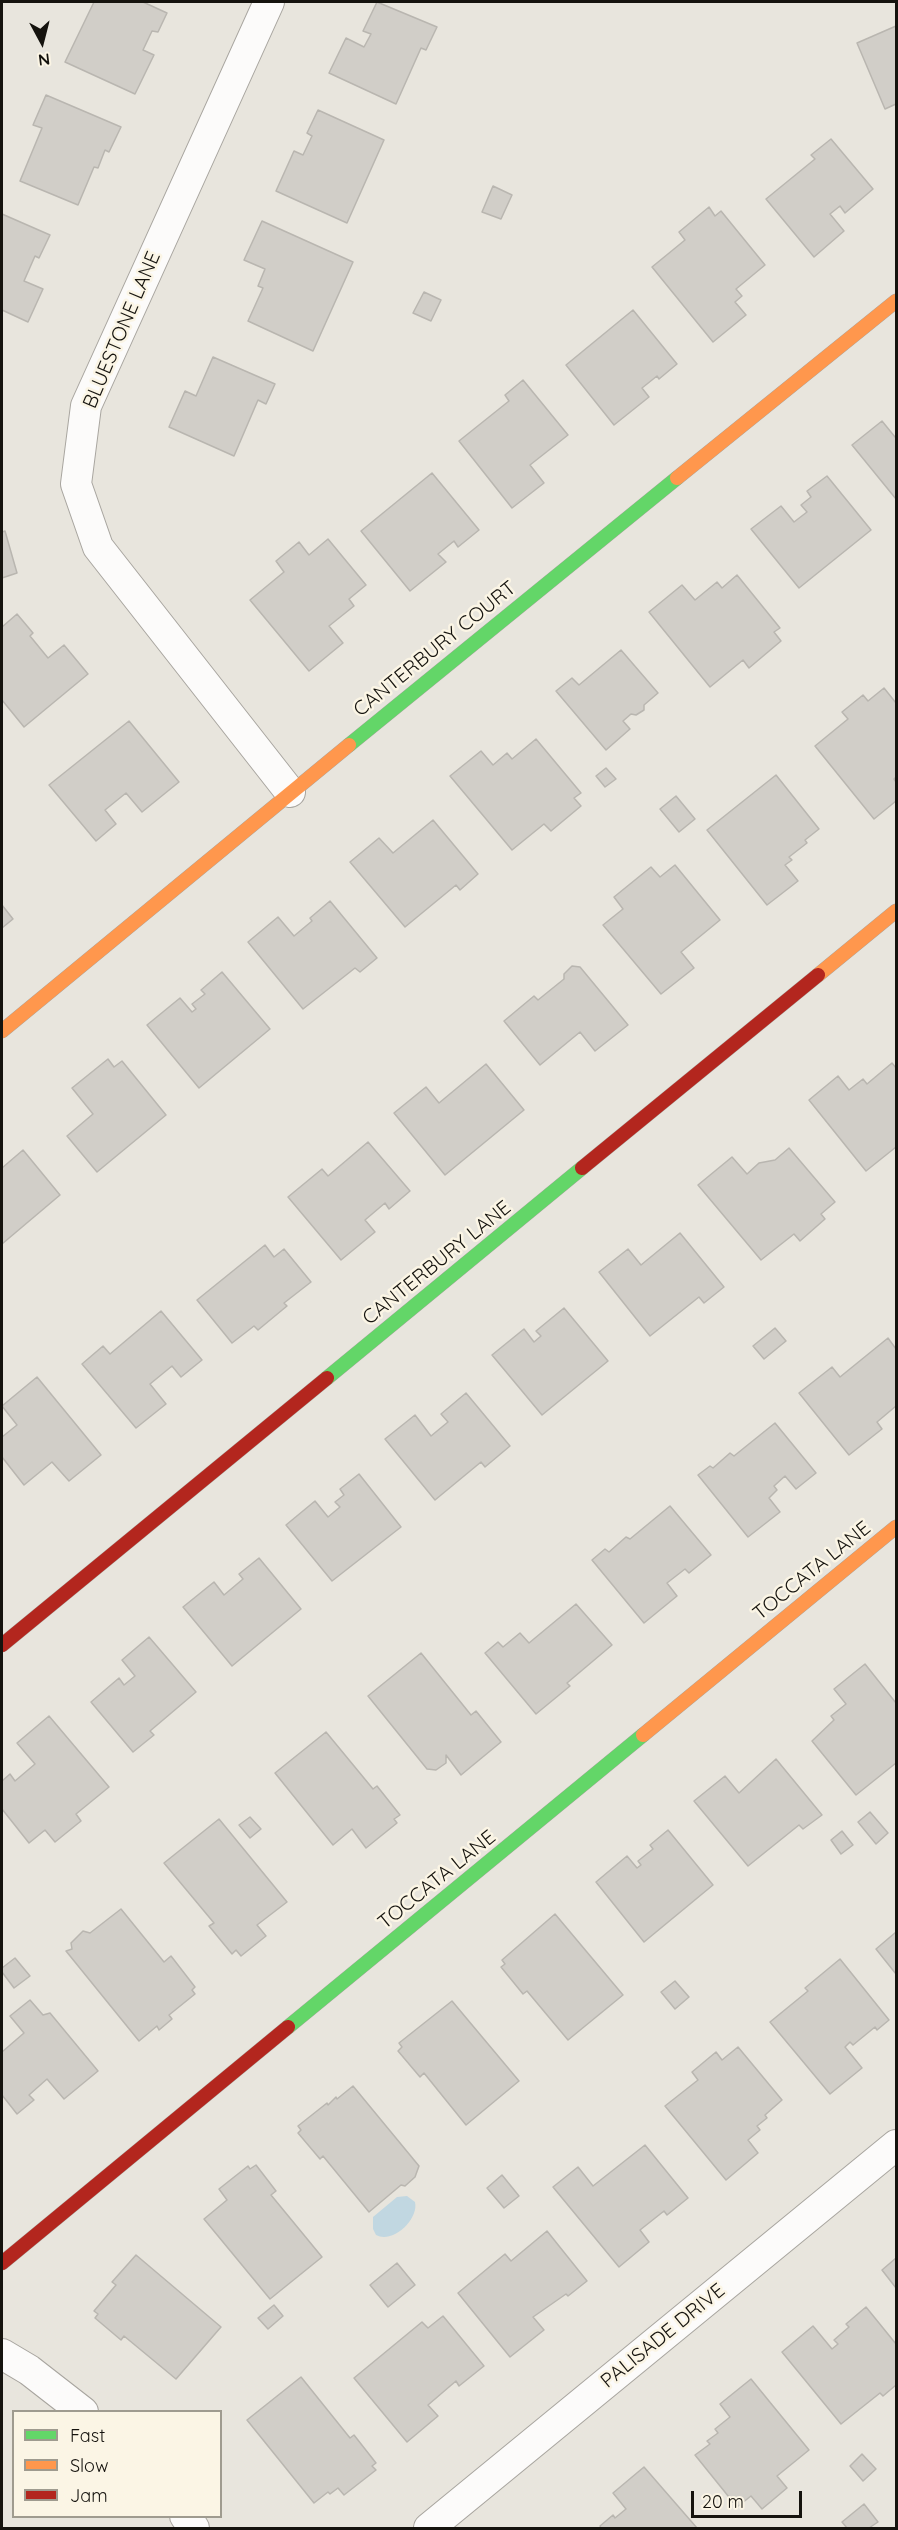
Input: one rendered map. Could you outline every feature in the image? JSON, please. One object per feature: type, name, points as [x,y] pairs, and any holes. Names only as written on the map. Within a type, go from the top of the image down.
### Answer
[{"type":"street","name":"BLUESTONE LANE","points":[[269,2],[86,406],[76,484],[98,547],[290,792]]},
{"type":"street","name":"CANTERBURY COURT","points":[[2,1031],[290,792],[897,301]]},
{"type":"street","name":"CANTERBURY LANE","points":[[2,1645],[897,911]]},
{"type":"street","name":"TOCCATA LANE","points":[[2,2263],[897,1527]]},
{"type":"street","name":"PALISADE DRIVE","points":[[429,2529],[897,2145]]},
{"type":"street","points":[[2,2354],[29,2370],[80,2410]]},
{"type":"water","points":[[407,2196],[415,2202],[413,2216],[409,2222],[390,2236],[376,2235],[373,2229],[373,2217],[397,2197]]},
{"type":"building","points":[[94,2],[143,2],[167,13],[158,32],[152,31],[143,50],[154,55],[135,94],[65,62]]},
{"type":"building","points":[[377,2],[437,27],[426,50],[421,48],[396,104],[329,73],[346,38],[364,47],[371,34],[363,31]]},
{"type":"building","points":[[896,26],[896,104],[885,109],[857,43]]},
{"type":"building","points":[[46,95],[121,127],[109,152],[105,150],[98,168],[94,167],[78,205],[20,181],[42,128],[33,125]]},
{"type":"building","points":[[318,110],[384,140],[347,223],[276,191],[294,151],[303,155],[312,136],[307,133]]},
{"type":"building","points":[[831,139],[873,189],[845,213],[840,206],[830,214],[844,231],[814,257],[766,199],[815,159],[811,155]]},
{"type":"building","points":[[493,186],[512,195],[501,219],[482,212]]},
{"type":"building","points":[[709,207],[715,216],[721,211],[765,265],[736,289],[742,296],[735,302],[746,315],[713,342],[652,267],[685,240],[679,232]]},
{"type":"building","points":[[2,214],[50,235],[39,258],[35,256],[24,281],[43,289],[28,322],[2,310]]},
{"type":"building","points":[[262,221],[353,262],[313,351],[248,321],[263,288],[258,286],[265,269],[244,260]]},
{"type":"building","points":[[424,292],[441,300],[431,321],[413,313]]},
{"type":"building","points":[[633,310],[677,364],[659,379],[657,376],[642,388],[649,397],[614,425],[566,365]]},
{"type":"building","points":[[213,357],[275,384],[266,404],[258,400],[234,456],[169,427],[185,391],[196,396]]},
{"type":"building","points":[[523,380],[568,435],[530,465],[544,483],[512,508],[459,441],[509,401],[505,395]]},
{"type":"building","points":[[882,421],[896,436],[896,499],[852,445]]},
{"type":"building","points":[[432,473],[479,530],[458,547],[454,541],[438,554],[446,562],[410,591],[361,531]]},
{"type":"building","points":[[827,476],[871,530],[799,588],[751,529],[781,506],[794,522],[807,512],[801,505],[811,497],[807,491]]},
{"type":"building","points":[[5,531],[17,573],[2,578],[2,532]]},
{"type":"building","points":[[328,539],[366,585],[349,599],[354,606],[329,626],[343,643],[309,671],[250,600],[284,572],[276,561],[299,542],[309,555]]},
{"type":"building","points":[[737,575],[780,628],[774,632],[781,641],[749,668],[743,660],[710,687],[649,612],[682,585],[695,600],[717,582],[722,588]]},
{"type":"building","points":[[17,614],[33,633],[30,636],[48,658],[64,645],[88,674],[24,727],[2,700],[2,627]]},
{"type":"building","points":[[621,650],[658,693],[644,705],[644,710],[636,715],[631,714],[623,721],[630,729],[606,750],[556,691],[572,678],[579,685]]},
{"type":"building","points":[[884,688],[896,703],[896,777],[894,779],[896,801],[874,819],[815,746],[848,719],[842,712],[863,695],[868,701]]},
{"type":"building","points":[[129,721],[179,782],[142,812],[126,793],[105,810],[116,824],[96,841],[49,785]]},
{"type":"building","points":[[536,739],[581,793],[574,798],[581,806],[551,831],[544,824],[512,850],[450,776],[481,751],[493,765],[507,753],[512,759]]},
{"type":"building","points":[[606,768],[616,779],[605,787],[596,776]]},
{"type":"building","points":[[776,775],[819,829],[805,840],[807,843],[789,857],[792,860],[785,865],[798,881],[767,905],[707,830]]},
{"type":"building","points":[[676,796],[695,819],[679,832],[660,809]]},
{"type":"building","points":[[433,820],[478,874],[460,890],[456,885],[405,927],[350,862],[379,838],[393,853]]},
{"type":"building","points":[[675,865],[720,920],[681,952],[694,968],[661,994],[603,925],[623,909],[614,897],[651,867],[660,877]]},
{"type":"building","points":[[330,901],[377,958],[360,972],[355,968],[303,1009],[248,942],[278,917],[294,936]]},
{"type":"building","points":[[2,905],[13,919],[2,928]]},
{"type":"building","points":[[572,966],[580,967],[628,1025],[595,1051],[580,1032],[540,1065],[504,1021],[534,996],[538,1000],[564,979],[564,974]]},
{"type":"building","points":[[222,972],[270,1029],[199,1088],[147,1025],[180,998],[192,1012],[196,1009],[192,1004],[205,994],[201,990]]},
{"type":"building","points":[[108,1059],[114,1067],[122,1061],[166,1115],[97,1172],[67,1136],[93,1114],[72,1088]]},
{"type":"building","points":[[892,1063],[896,1068],[896,1147],[866,1171],[809,1100],[838,1076],[849,1090],[863,1079],[867,1084]]},
{"type":"building","points":[[486,1064],[524,1110],[445,1175],[394,1113],[426,1087],[439,1103]]},
{"type":"building","points":[[368,1142],[410,1191],[389,1209],[385,1203],[365,1220],[375,1232],[341,1260],[288,1197],[322,1169],[328,1176]]},
{"type":"building","points":[[789,1148],[835,1202],[821,1214],[825,1219],[800,1241],[794,1234],[761,1260],[698,1185],[732,1157],[747,1174],[759,1163],[775,1160]]},
{"type":"building","points":[[23,1150],[60,1195],[2,1244],[2,1168]]},
{"type":"building","points":[[680,1233],[724,1287],[704,1303],[699,1297],[650,1336],[599,1272],[628,1249],[641,1265]]},
{"type":"building","points":[[265,1245],[274,1257],[284,1249],[311,1282],[284,1303],[287,1306],[258,1330],[254,1326],[232,1343],[197,1300]]},
{"type":"building","points":[[564,1308],[608,1361],[542,1415],[492,1355],[524,1329],[534,1342],[541,1336],[536,1331]]},
{"type":"building","points":[[161,1311],[202,1360],[181,1377],[172,1366],[150,1384],[166,1404],[136,1428],[82,1364],[103,1346],[110,1354]]},
{"type":"building","points":[[775,1328],[786,1341],[764,1359],[753,1346]]},
{"type":"building","points":[[888,1338],[896,1349],[896,1406],[877,1422],[882,1429],[849,1455],[799,1393],[832,1367],[840,1377]]},
{"type":"building","points":[[37,1377],[101,1455],[69,1481],[52,1462],[24,1485],[2,1457],[2,1437],[17,1425],[2,1406]]},
{"type":"building","points":[[466,1393],[510,1446],[485,1467],[481,1462],[435,1500],[385,1439],[415,1415],[431,1436],[448,1422],[441,1414]]},
{"type":"building","points":[[775,1423],[816,1473],[796,1489],[785,1476],[774,1486],[777,1490],[769,1498],[780,1512],[748,1537],[698,1475],[710,1466],[713,1468],[730,1453],[734,1456]]},
{"type":"building","points":[[359,1474],[401,1527],[332,1581],[286,1525],[315,1501],[328,1517],[340,1507],[335,1502],[344,1495],[340,1489]]},
{"type":"building","points":[[670,1506],[711,1555],[689,1573],[685,1569],[667,1583],[677,1596],[644,1623],[592,1560],[605,1549],[609,1552],[626,1537],[630,1539]]},
{"type":"building","points":[[259,1558],[301,1609],[232,1666],[183,1607],[214,1582],[224,1595],[243,1579],[239,1574]]},
{"type":"building","points":[[576,1604],[612,1645],[567,1683],[570,1686],[536,1714],[485,1653],[498,1642],[503,1647],[520,1633],[529,1643]]},
{"type":"building","points":[[149,1637],[196,1692],[150,1731],[154,1735],[133,1752],[91,1702],[119,1678],[124,1685],[135,1676],[122,1660]]},
{"type":"building","points":[[421,1653],[471,1715],[476,1711],[501,1742],[461,1775],[446,1755],[446,1763],[436,1770],[427,1769],[368,1696]]},
{"type":"building","points":[[865,1664],[896,1703],[896,1763],[856,1795],[812,1741],[834,1720],[831,1716],[846,1704],[834,1689]]},
{"type":"building","points":[[49,1716],[109,1787],[76,1814],[81,1821],[55,1842],[45,1830],[29,1843],[2,1809],[2,1781],[10,1774],[15,1781],[35,1764],[17,1743]]},
{"type":"building","points":[[326,1732],[373,1789],[377,1786],[400,1815],[394,1819],[397,1823],[366,1848],[352,1829],[333,1845],[275,1773]]},
{"type":"building","points":[[776,1759],[822,1815],[803,1829],[799,1825],[748,1866],[694,1801],[725,1776],[739,1793]]},
{"type":"building","points":[[870,1812],[888,1833],[876,1844],[858,1822]]},
{"type":"building","points":[[250,1817],[261,1829],[250,1838],[239,1825]]},
{"type":"building","points":[[219,1819],[287,1902],[257,1925],[266,1936],[241,1956],[236,1950],[232,1954],[209,1926],[214,1923],[164,1863]]},
{"type":"building","points":[[668,1830],[713,1885],[644,1942],[596,1882],[627,1856],[637,1868],[641,1865],[638,1861],[653,1849],[650,1845]]},
{"type":"building","points":[[842,1831],[853,1845],[841,1854],[831,1840]]},
{"type":"building","points":[[121,1909],[164,1962],[171,1956],[195,1987],[192,1990],[195,1994],[169,2015],[172,2019],[159,2030],[157,2026],[139,2041],[66,1951],[72,1949],[71,1943],[83,1931],[90,1933]]},
{"type":"building","points":[[555,1914],[623,1995],[568,2040],[527,1991],[523,1994],[501,1967],[505,1964],[502,1960]]},
{"type":"building","points":[[896,1932],[896,1974],[876,1949]]},
{"type":"building","points":[[15,1958],[30,1976],[14,1988],[2,1972],[2,1968]]},
{"type":"building","points":[[840,1959],[889,2020],[877,2030],[875,2027],[853,2045],[850,2042],[845,2047],[862,2068],[830,2094],[770,2022],[808,1991],[805,1988]]},
{"type":"building","points":[[675,1981],[689,1997],[675,2009],[661,1992]]},
{"type":"building","points":[[30,2000],[43,2015],[50,2013],[98,2071],[64,2099],[47,2079],[29,2095],[34,2100],[17,2114],[2,2095],[2,2052],[24,2033],[10,2016]]},
{"type":"building","points":[[452,2001],[519,2081],[466,2125],[424,2073],[420,2077],[398,2051],[402,2047],[399,2043]]},
{"type":"building","points":[[738,2047],[782,2100],[765,2115],[767,2118],[757,2126],[760,2130],[748,2140],[758,2153],[726,2180],[665,2106],[698,2080],[692,2072],[716,2052],[722,2060]]},
{"type":"building","points":[[353,2086],[419,2166],[415,2177],[405,2186],[401,2185],[369,2212],[323,2156],[320,2159],[298,2133],[301,2130],[298,2126]]},
{"type":"building","points":[[645,2145],[688,2198],[667,2215],[664,2211],[640,2230],[649,2242],[619,2267],[553,2187],[578,2167],[593,2186]]},
{"type":"building","points":[[256,2165],[276,2191],[271,2195],[322,2257],[270,2299],[204,2219],[227,2200],[219,2189],[248,2166],[250,2169]]},
{"type":"building","points":[[502,2175],[519,2196],[504,2208],[487,2188]]},
{"type":"building","points":[[547,2231],[587,2281],[568,2296],[566,2294],[533,2317],[544,2330],[510,2357],[458,2293],[505,2254],[511,2261]]},
{"type":"building","points":[[136,2255],[221,2327],[176,2379],[124,2336],[121,2340],[95,2318],[98,2314],[94,2311],[116,2285],[112,2282]]},
{"type":"building","points":[[896,2258],[896,2288],[882,2270]]},
{"type":"building","points":[[397,2263],[415,2285],[388,2307],[370,2285]]},
{"type":"building","points":[[274,2305],[283,2316],[268,2329],[258,2318]]},
{"type":"building","points":[[866,2307],[896,2344],[896,2385],[883,2396],[880,2393],[841,2424],[782,2352],[813,2326],[832,2349],[838,2344],[834,2340],[849,2327],[846,2324]]},
{"type":"building","points":[[443,2316],[484,2366],[459,2386],[456,2381],[428,2405],[438,2416],[407,2442],[354,2378],[422,2322],[428,2328]]},
{"type":"building","points":[[301,2377],[350,2438],[354,2435],[376,2463],[372,2466],[376,2470],[344,2495],[338,2488],[330,2494],[328,2492],[314,2503],[247,2420]]},
{"type":"building","points":[[751,2379],[809,2450],[777,2476],[787,2488],[762,2509],[751,2496],[737,2507],[695,2455],[710,2444],[707,2441],[718,2433],[715,2429],[730,2417],[720,2404]]},
{"type":"building","points":[[862,2454],[876,2469],[863,2481],[850,2466]]},
{"type":"building","points":[[644,2467],[697,2528],[601,2528],[600,2526],[613,2515],[615,2518],[626,2509],[613,2493]]},
{"type":"building","points":[[864,2504],[878,2522],[869,2528],[847,2528],[842,2522]]},
{"type":"traffic: fast","points":[[349,745],[677,478]]},
{"type":"traffic: fast","points":[[327,1378],[582,1168]]},
{"type":"traffic: fast","points":[[288,2027],[643,1735]]},
{"type":"traffic: slow","points":[[677,478],[896,301]]},
{"type":"traffic: slow","points":[[2,1031],[349,745]]},
{"type":"traffic: slow","points":[[818,975],[896,911]]},
{"type":"traffic: slow","points":[[643,1735],[896,1527]]},
{"type":"traffic: jam","points":[[582,1168],[818,975]]},
{"type":"traffic: jam","points":[[2,1645],[327,1378]]},
{"type":"traffic: jam","points":[[2,2263],[288,2027]]}]
